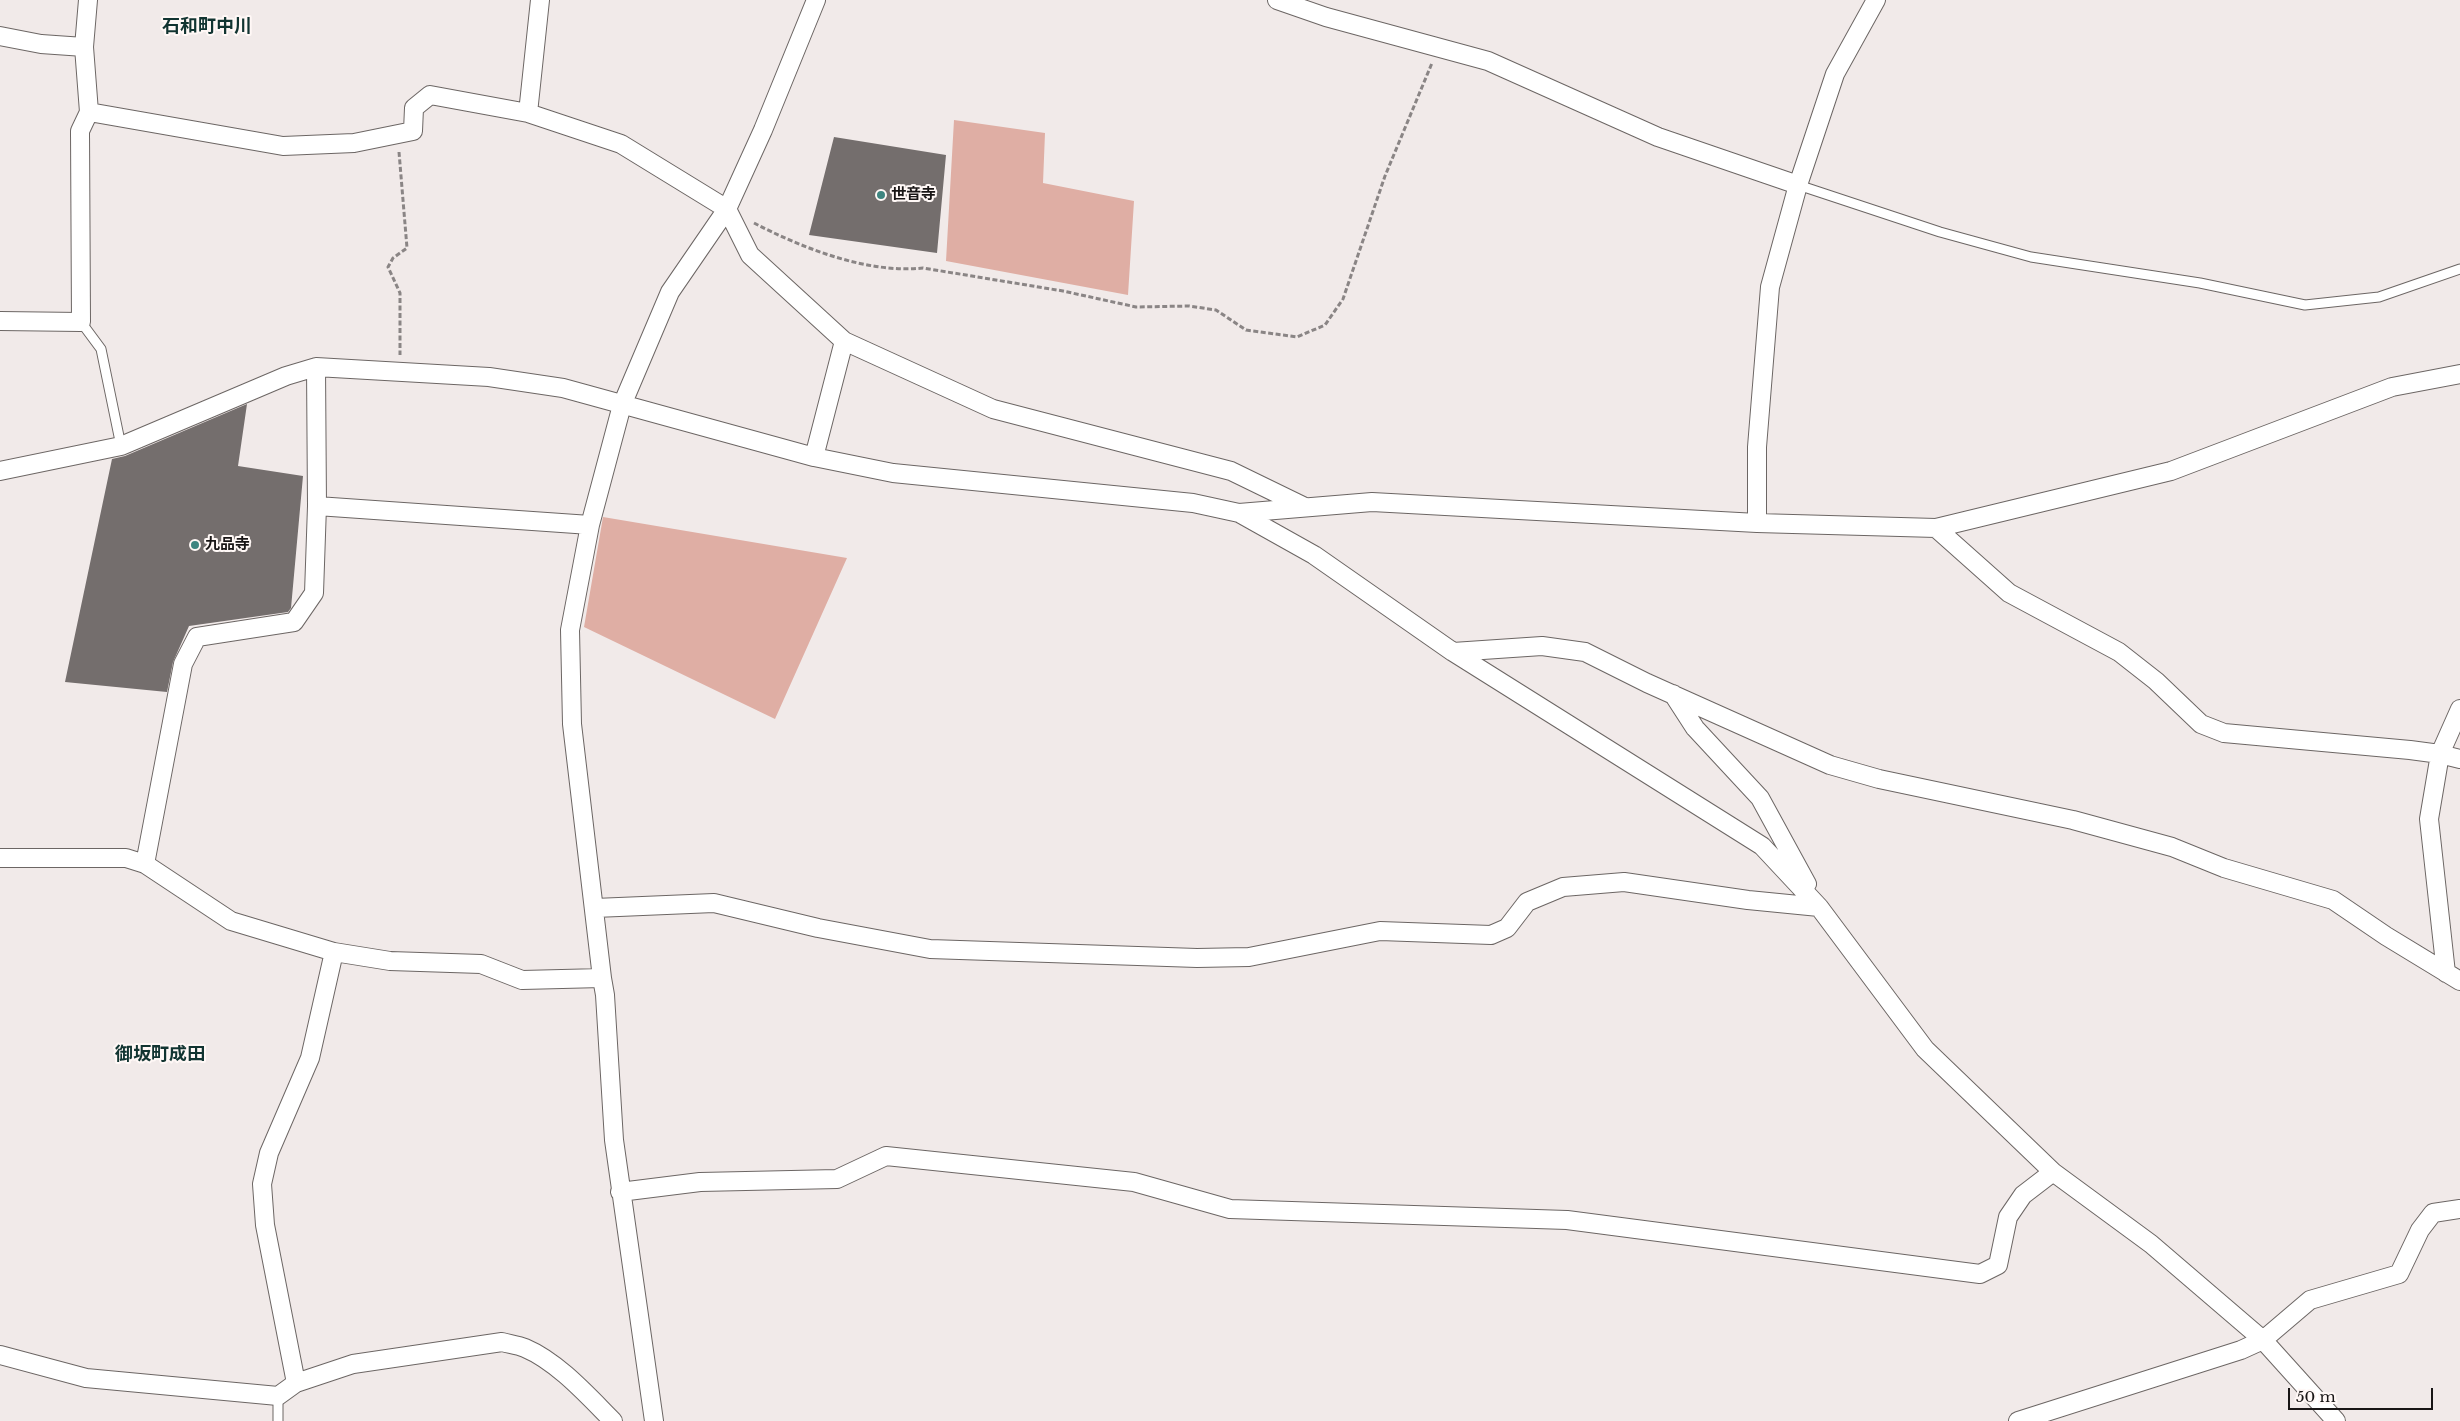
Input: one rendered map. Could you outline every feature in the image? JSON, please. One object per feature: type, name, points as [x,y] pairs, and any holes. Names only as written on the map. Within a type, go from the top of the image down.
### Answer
[{"type":"street","points":[[0,321],[81,322],[80,131],[88,112],[84,47],[88,0]]},
{"type":"street","points":[[528,113],[540,0]]},
{"type":"street","points":[[654,1421],[614,1140],[605,995],[572,724],[570,630],[590,526],[622,405],[670,292],[727,209],[763,130],[816,0]]},
{"type":"street","points":[[1277,0],[1326,18],[1488,61],[1510,69],[1658,138],[1798,185]]},
{"type":"street","points":[[1757,523],[1757,447],[1770,287],[1798,185],[1835,74],[1876,0]]},
{"type":"street","points":[[0,36],[41,44],[84,47]]},
{"type":"street","points":[[88,112],[283,146],[354,143],[413,131],[414,108],[430,95],[528,113],[620,144],[727,209],[750,255],[844,340],[993,408],[1231,471],[1307,508]]},
{"type":"street","points":[[814,457],[844,340]]},
{"type":"street","points":[[145,864],[183,664],[197,637],[294,622],[314,593],[317,506],[316,367]]},
{"type":"street","points":[[0,471],[121,446],[278,379],[316,367],[507,380],[563,388],[814,457],[894,473],[1193,503],[1239,513],[1372,502],[1757,523],[1936,528],[2171,471],[2392,387],[2460,374]]},
{"type":"street","points":[[317,506],[590,526]]},
{"type":"street","points":[[1239,513],[1314,555],[1453,652],[1762,846],[1819,906],[1925,1049],[2053,1172],[2151,1244],[2263,1340],[2336,1421]]},
{"type":"street","points":[[1936,528],[2009,593],[2120,652],[2156,680],[2201,724],[2224,734],[2440,754],[2460,759]]},
{"type":"street","points":[[1453,652],[1542,646],[1585,652],[1830,765],[1879,779],[2082,822],[2172,847],[2224,868],[2333,900],[2386,936],[2453,977]]},
{"type":"street","points":[[1673,694],[1695,728],[1760,798],[1819,906]]},
{"type":"street","points":[[2453,977],[2429,819],[2440,754],[2460,709]]},
{"type":"street","points":[[0,858],[126,858],[145,864],[231,921],[334,952],[390,961],[481,964],[522,980],[602,978]]},
{"type":"street","points":[[595,908],[714,903],[818,928],[930,949],[1197,958],[1249,957],[1380,931],[1491,935],[1507,928],[1527,902],[1563,887],[1624,882],[1748,900],[1819,906]]},
{"type":"street","points":[[296,1383],[265,1225],[262,1184],[269,1153],[310,1058],[334,952]]},
{"type":"street","points":[[620,1192],[700,1182],[837,1180],[886,1156],[1134,1182],[1230,1209],[1567,1220],[1980,1274],[1998,1265],[2008,1216],[2023,1195],[2053,1172]]},
{"type":"street","points":[[2018,1421],[2241,1350],[2263,1340],[2310,1300],[2399,1274],[2420,1230],[2433,1213],[2460,1209]]},
{"type":"street","points":[[0,1355],[86,1378],[278,1396],[296,1383],[353,1364],[502,1342],[524,1348],[543,1358],[575,1384],[612,1421]]},
{"type":"lane","points":[[1798,185],[1940,232],[2031,257],[2200,283],[2305,305],[2379,297],[2460,269]]},
{"type":"lane","points":[[81,322],[101,349],[121,446]]},
{"type":"lane","points":[[278,1396],[278,1421]]},
{"type":"path","points":[[727,209],[792,243],[876,267],[905,270],[923,268],[1136,307],[1189,306],[1216,310],[1246,330],[1297,337],[1325,325],[1343,299],[1385,176],[1412,115],[1437,48]]},
{"type":"path","points":[[398,134],[407,248],[393,258],[388,267],[400,293],[401,372]]},
{"type":"shaded area","points":[[954,120],[1045,133],[1043,183],[1134,201],[1128,295],[946,261]]},
{"type":"shaded area","points":[[603,517],[847,558],[775,719],[584,627]]},
{"type":"building","name":"世音寺","points":[[834,137],[946,155],[937,253],[809,235]]},
{"type":"building","name":"九品寺","points":[[247,404],[238,466],[303,476],[291,608],[288,612],[189,626],[173,662],[167,692],[65,682],[112,459],[125,456]]},
{"type":"place","name":"世音寺","points":[[881,195]]},
{"type":"place","name":"九品寺","points":[[195,545]]},
{"type":"district","name":"石和町中川","points":[[207,27]]},
{"type":"district","name":"御坂町成田","points":[[160,1055]]}]
